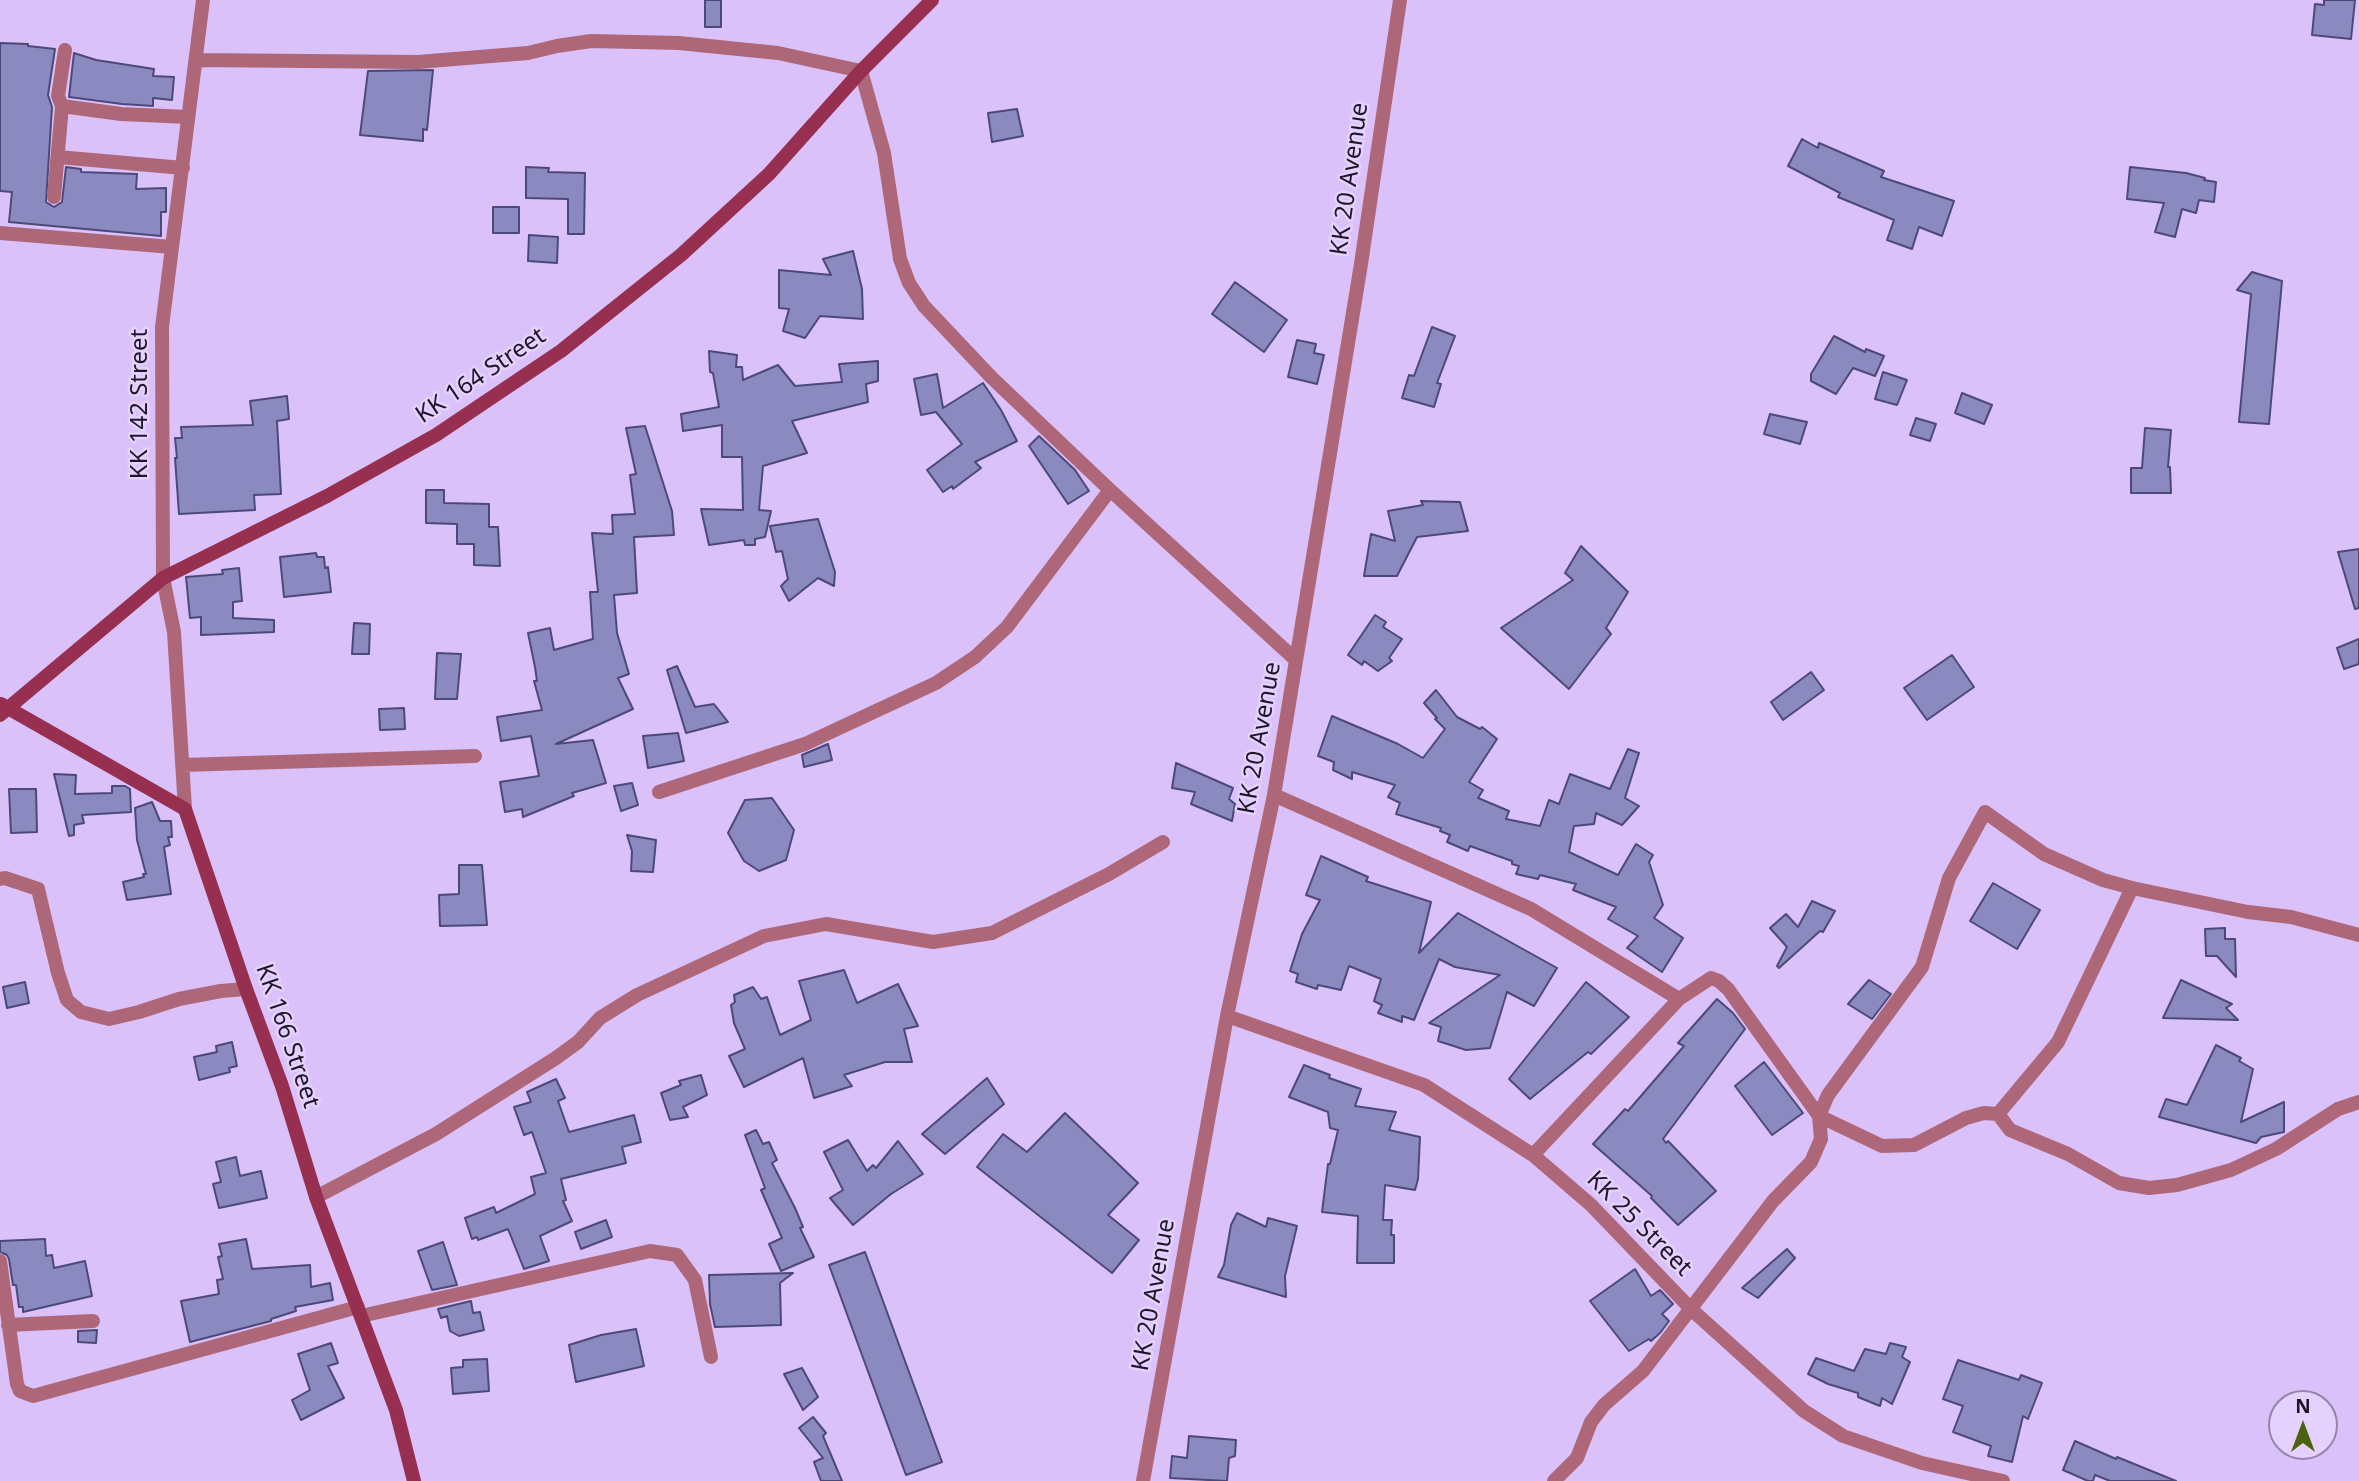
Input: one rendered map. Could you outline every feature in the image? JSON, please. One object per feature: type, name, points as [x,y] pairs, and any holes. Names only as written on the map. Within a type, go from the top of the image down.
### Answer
[{"type":"main road","name":"KK 164 Street","points":[[3,709],[163,578],[327,496],[436,435],[561,351],[681,255],[769,174],[861,71],[932,0]]},
{"type":"main road","points":[[3,709],[185,809]]},
{"type":"main road","name":"KK 166 Street","points":[[185,809],[282,1086],[316,1197],[397,1410],[414,1481]]},
{"type":"street","name":"KK 142 Street","points":[[185,809],[174,632],[163,578],[162,327],[203,0]]},
{"type":"street","name":"KK 20 Avenue","points":[[1143,1481],[1227,1016],[1274,795],[1354,305],[1400,0]]},
{"type":"street","points":[[196,60],[418,62],[528,53],[591,41],[680,43],[778,53],[861,71],[884,153],[900,259],[909,283],[924,306],[992,378],[1296,660]]},
{"type":"street","points":[[54,197],[62,106],[58,96],[65,50]]},
{"type":"street","points":[[62,106],[121,114],[188,117]]},
{"type":"street","points":[[58,157],[183,168]]},
{"type":"street","points":[[0,233],[172,247]]},
{"type":"street","points":[[659,792],[806,744],[936,683],[975,657],[1007,627],[1110,490]]},
{"type":"street","points":[[183,765],[475,756]]},
{"type":"street","points":[[1274,795],[1531,909],[1679,999]]},
{"type":"street","points":[[1554,1481],[1577,1458],[1591,1422],[1604,1405],[1643,1371],[1773,1201],[1811,1162],[1821,1139],[1819,1116],[1828,1096],[1922,967],[1949,878],[1985,812],[2044,855],[2103,880],[2248,912],[2291,917],[2359,935]]},
{"type":"street","points":[[316,1197],[436,1134],[556,1058],[578,1042],[600,1018],[636,995],[764,936],[826,924],[933,942],[992,933],[1109,874],[1163,842]]},
{"type":"street","points":[[0,879],[5,878],[38,889],[67,1000],[81,1012],[109,1018],[221,990],[246,989]]},
{"type":"street","points":[[1998,1114],[2059,1042],[2132,888]]},
{"type":"street","points":[[1533,1155],[1679,999],[1711,978],[1728,989],[1819,1116],[1882,1146],[1914,1145],[1966,1118],[1984,1113],[1998,1114],[2010,1130],[2068,1154],[2119,1183],[2149,1188],[2177,1185],[2231,1170],[2276,1149],[2338,1109],[2359,1102]]},
{"type":"street","name":"KK 25 Street","points":[[1227,1016],[1423,1085],[1533,1155],[1591,1205],[1692,1310],[1804,1411],[1843,1436],[1922,1464],[2003,1481]]},
{"type":"street","points":[[0,1261],[20,1391],[33,1396],[360,1311],[650,1251],[677,1255],[695,1280],[711,1357]]},
{"type":"street","points":[[8,1325],[93,1321]]},
{"type":"building","points":[[705,0],[721,0],[721,27],[705,27]]},
{"type":"building","points":[[2324,0],[2355,0],[2351,39],[2312,35],[2315,4],[2324,5]]},
{"type":"building","points":[[0,43],[55,49],[48,95],[52,107],[46,202],[54,207],[62,202],[66,167],[81,169],[81,172],[137,174],[136,189],[166,188],[166,212],[161,212],[161,236],[9,222],[12,192],[0,191]]},
{"type":"building","points":[[74,53],[96,60],[154,69],[153,76],[174,77],[172,100],[153,98],[153,106],[69,97]]},
{"type":"building","points":[[433,70],[427,130],[423,129],[423,141],[360,135],[368,71]]},
{"type":"building","points":[[1017,109],[1023,136],[992,142],[988,113]]},
{"type":"building","points":[[1802,139],[1818,148],[1819,143],[1884,171],[1881,177],[1954,201],[1942,236],[1919,227],[1912,249],[1887,240],[1894,220],[1838,197],[1840,193],[1788,166]]},
{"type":"building","points":[[526,167],[549,168],[548,172],[585,173],[584,234],[568,234],[568,199],[526,198]]},
{"type":"building","points":[[2130,167],[2186,173],[2216,182],[2214,202],[2199,200],[2196,213],[2182,209],[2175,237],[2155,232],[2164,203],[2127,199]]},
{"type":"building","points":[[493,207],[519,207],[519,233],[493,233]]},
{"type":"building","points":[[529,235],[558,237],[557,263],[528,261]]},
{"type":"building","points":[[853,251],[862,289],[863,319],[820,316],[805,338],[783,331],[789,309],[779,308],[779,270],[831,275],[823,259]]},
{"type":"building","points":[[2252,272],[2282,281],[2269,424],[2239,422],[2251,294],[2237,290]]},
{"type":"building","points":[[1235,282],[1287,320],[1264,352],[1212,314]]},
{"type":"building","points":[[1432,327],[1455,336],[1437,383],[1441,384],[1434,407],[1402,398],[1409,375],[1414,376]]},
{"type":"building","points":[[1834,336],[1865,352],[1866,349],[1884,356],[1875,376],[1853,368],[1836,394],[1811,381],[1811,374]]},
{"type":"building","points":[[1297,340],[1316,344],[1314,353],[1324,355],[1317,384],[1288,377]]},
{"type":"building","points":[[709,351],[737,355],[736,367],[742,367],[743,380],[778,365],[795,386],[842,382],[839,364],[878,361],[878,381],[866,384],[868,402],[792,421],[807,453],[763,466],[759,510],[771,511],[765,537],[755,539],[755,545],[745,545],[744,540],[709,545],[701,509],[743,510],[742,457],[722,457],[722,425],[683,431],[681,414],[719,407],[713,373],[710,372]]},
{"type":"building","points":[[1883,372],[1907,380],[1897,405],[1875,399]]},
{"type":"building","points":[[937,374],[943,408],[983,383],[1017,441],[975,462],[981,468],[953,489],[952,486],[943,492],[927,470],[962,444],[936,412],[921,415],[914,379]]},
{"type":"building","points":[[1962,393],[1992,405],[1984,424],[1955,413]]},
{"type":"building","points":[[287,396],[289,419],[277,421],[281,494],[254,495],[255,510],[179,514],[175,438],[182,438],[181,427],[253,425],[250,401]]},
{"type":"building","points":[[1770,414],[1807,422],[1800,444],[1764,434]]},
{"type":"building","points":[[1916,418],[1936,424],[1930,441],[1910,435]]},
{"type":"building","points":[[645,426],[672,511],[674,535],[634,537],[637,593],[614,595],[617,633],[629,674],[618,678],[633,709],[556,744],[593,740],[606,783],[572,793],[574,796],[523,817],[522,809],[505,812],[500,782],[539,776],[531,736],[501,741],[497,717],[542,710],[534,681],[537,681],[528,633],[550,628],[554,650],[593,639],[590,592],[598,592],[592,533],[613,534],[612,515],[635,514],[630,475],[636,474],[626,428]]},
{"type":"building","points":[[2145,428],[2171,430],[2168,467],[2171,493],[2131,493],[2131,468],[2142,468]]},
{"type":"building","points":[[1039,436],[1075,470],[1089,491],[1068,504],[1029,446]]},
{"type":"building","points":[[426,490],[444,490],[444,503],[489,504],[489,527],[498,527],[500,566],[474,565],[474,544],[457,544],[457,524],[426,523]]},
{"type":"building","points":[[1421,501],[1460,502],[1468,531],[1417,537],[1397,576],[1364,576],[1371,534],[1395,541],[1388,511],[1423,505]]},
{"type":"building","points":[[818,519],[835,572],[834,586],[818,578],[789,601],[781,586],[788,579],[782,551],[776,552],[770,526]]},
{"type":"building","points":[[1581,546],[1628,592],[1606,628],[1611,634],[1569,689],[1501,628],[1573,580],[1565,573]]},
{"type":"building","points":[[2359,549],[2359,608],[2355,609],[2338,552]]},
{"type":"building","points":[[316,553],[317,557],[324,557],[325,568],[328,567],[331,592],[284,597],[280,557]]},
{"type":"building","points":[[239,568],[242,601],[233,602],[233,618],[274,620],[274,632],[201,635],[201,617],[190,618],[186,577],[223,574],[222,570]]},
{"type":"building","points":[[1375,615],[1386,622],[1383,627],[1402,639],[1389,658],[1392,661],[1378,671],[1364,661],[1362,665],[1348,655]]},
{"type":"building","points":[[354,623],[370,624],[369,654],[352,654]]},
{"type":"building","points":[[2359,639],[2359,664],[2344,669],[2337,648]]},
{"type":"building","points":[[437,653],[461,654],[457,699],[435,699]]},
{"type":"building","points":[[1952,655],[1974,687],[1927,720],[1904,688]]},
{"type":"building","points":[[677,666],[695,707],[714,704],[728,722],[686,733],[667,670]]},
{"type":"building","points":[[1811,672],[1824,690],[1783,720],[1771,702]]},
{"type":"building","points":[[1436,690],[1457,717],[1480,729],[1482,727],[1497,739],[1469,782],[1483,790],[1478,798],[1509,811],[1506,819],[1540,826],[1549,800],[1559,804],[1570,774],[1610,789],[1628,749],[1639,753],[1625,798],[1639,806],[1622,825],[1596,813],[1594,824],[1574,826],[1569,852],[1618,875],[1636,844],[1653,855],[1649,862],[1663,905],[1654,918],[1683,938],[1662,972],[1627,948],[1638,936],[1608,919],[1616,907],[1573,890],[1576,884],[1540,875],[1538,879],[1516,874],[1519,866],[1512,864],[1512,861],[1470,846],[1468,851],[1447,842],[1450,835],[1440,831],[1441,828],[1396,814],[1400,803],[1388,797],[1395,785],[1352,772],[1352,779],[1333,770],[1334,762],[1318,756],[1332,716],[1398,744],[1423,758],[1445,729],[1424,703]]},
{"type":"building","points":[[404,708],[405,729],[380,730],[379,709]]},
{"type":"building","points":[[678,733],[684,761],[648,768],[643,736]]},
{"type":"building","points":[[828,744],[832,760],[804,767],[802,755]]},
{"type":"building","points":[[1176,763],[1233,788],[1229,799],[1235,804],[1232,821],[1191,804],[1195,792],[1172,788]]},
{"type":"building","points":[[54,774],[76,775],[75,794],[112,793],[112,786],[125,786],[130,789],[131,812],[82,815],[84,823],[74,825],[74,835],[69,836]]},
{"type":"building","points":[[632,783],[638,805],[621,811],[614,786]]},
{"type":"building","points":[[9,789],[36,789],[37,832],[11,833]]},
{"type":"building","points":[[772,798],[794,830],[786,860],[759,871],[744,861],[728,833],[745,800]]},
{"type":"building","points":[[152,802],[160,821],[171,821],[172,837],[168,837],[170,845],[164,847],[171,894],[127,900],[123,882],[144,877],[143,874],[146,874],[137,840],[135,808]]},
{"type":"building","points":[[627,835],[656,840],[653,872],[631,871],[632,851]]},
{"type":"building","points":[[1321,856],[1368,877],[1366,881],[1431,902],[1419,953],[1458,913],[1557,968],[1534,1006],[1507,992],[1490,1048],[1466,1050],[1438,1041],[1441,1027],[1429,1023],[1500,975],[1455,967],[1439,959],[1414,1020],[1402,1016],[1402,1022],[1378,1013],[1382,1005],[1374,1001],[1381,979],[1349,966],[1341,990],[1318,985],[1317,989],[1296,982],[1298,974],[1290,971],[1302,934],[1320,900],[1306,895]]},
{"type":"building","points":[[459,865],[482,865],[487,925],[440,926],[439,895],[459,894]]},
{"type":"building","points":[[1993,883],[2040,910],[2017,949],[1970,921]]},
{"type":"building","points":[[1812,901],[1835,911],[1823,932],[1820,931],[1779,968],[1777,966],[1787,947],[1770,928],[1786,914],[1798,927]]},
{"type":"building","points":[[2225,928],[2225,939],[2235,939],[2236,977],[2217,956],[2206,956],[2205,929]]},
{"type":"building","points":[[844,970],[857,1003],[898,984],[918,1026],[904,1029],[912,1062],[885,1062],[844,1075],[852,1086],[814,1098],[803,1058],[744,1087],[729,1056],[745,1049],[734,1023],[731,1005],[735,1002],[734,995],[753,987],[761,999],[767,997],[780,1035],[811,1020],[799,981]]},
{"type":"building","points":[[1869,980],[1891,994],[1872,1019],[1848,1004]]},
{"type":"building","points":[[2181,980],[2232,1004],[2226,1008],[2238,1020],[2163,1018]]},
{"type":"building","points":[[25,982],[29,1003],[7,1008],[3,987]]},
{"type":"building","points":[[1586,982],[1629,1017],[1591,1054],[1588,1052],[1530,1099],[1509,1079]]},
{"type":"building","points":[[1717,999],[1733,1013],[1745,1029],[1663,1139],[1716,1191],[1678,1225],[1652,1196],[1593,1144],[1625,1109],[1628,1111],[1684,1046],[1678,1043]]},
{"type":"building","points":[[232,1042],[237,1066],[229,1068],[230,1072],[199,1080],[194,1057],[217,1052],[216,1046]]},
{"type":"building","points":[[2216,1045],[2241,1058],[2239,1061],[2253,1069],[2241,1122],[2284,1102],[2284,1132],[2261,1137],[2256,1143],[2159,1117],[2166,1099],[2187,1105]]},
{"type":"building","points":[[1764,1062],[1803,1113],[1772,1135],[1735,1086]]},
{"type":"building","points":[[1304,1065],[1330,1075],[1329,1078],[1361,1089],[1355,1106],[1396,1112],[1389,1130],[1420,1137],[1415,1190],[1385,1185],[1383,1220],[1392,1220],[1394,1263],[1357,1263],[1358,1216],[1322,1212],[1328,1164],[1338,1130],[1330,1128],[1328,1112],[1289,1097]]},
{"type":"building","points":[[701,1075],[707,1095],[683,1107],[688,1117],[670,1120],[661,1093],[681,1085],[679,1081]]},
{"type":"building","points":[[987,1078],[1004,1104],[945,1154],[922,1134]]},
{"type":"building","points":[[556,1079],[565,1098],[558,1101],[569,1132],[634,1115],[641,1142],[622,1147],[626,1163],[561,1179],[566,1200],[563,1201],[572,1221],[540,1236],[549,1261],[524,1269],[508,1229],[478,1240],[477,1237],[472,1239],[465,1218],[494,1207],[496,1213],[535,1194],[531,1177],[546,1173],[532,1132],[524,1135],[514,1107],[531,1102],[527,1092]]},
{"type":"building","points":[[1065,1113],[1138,1183],[1108,1215],[1139,1240],[1112,1273],[977,1167],[1003,1134],[1027,1152]]},
{"type":"building","points":[[756,1130],[763,1144],[769,1142],[777,1160],[772,1163],[795,1208],[803,1227],[800,1228],[814,1257],[781,1271],[769,1244],[782,1238],[761,1190],[765,1188],[745,1135]]},
{"type":"building","points":[[848,1140],[867,1171],[873,1165],[876,1168],[898,1141],[923,1174],[891,1194],[853,1225],[830,1198],[843,1190],[824,1152]]},
{"type":"building","points":[[236,1157],[240,1176],[261,1171],[267,1198],[219,1208],[213,1184],[221,1182],[216,1162]]},
{"type":"building","points":[[1237,1213],[1266,1227],[1268,1218],[1297,1226],[1285,1276],[1286,1297],[1218,1277],[1224,1265],[1231,1225]]},
{"type":"building","points":[[606,1220],[612,1237],[581,1249],[575,1232]]},
{"type":"building","points":[[45,1239],[46,1256],[52,1255],[54,1268],[85,1261],[92,1296],[23,1312],[23,1307],[19,1307],[16,1285],[13,1285],[9,1259],[0,1252],[0,1241]]},
{"type":"building","points":[[246,1239],[252,1269],[310,1265],[311,1287],[330,1283],[333,1300],[295,1307],[296,1311],[271,1321],[190,1342],[181,1301],[219,1294],[217,1280],[223,1279],[218,1257],[222,1256],[219,1244]]},
{"type":"building","points":[[443,1242],[457,1285],[432,1290],[418,1251]]},
{"type":"building","points":[[1787,1249],[1795,1258],[1758,1298],[1742,1288]]},
{"type":"building","points":[[865,1252],[942,1462],[906,1475],[829,1265]]},
{"type":"building","points":[[1635,1269],[1651,1296],[1660,1290],[1673,1304],[1662,1314],[1669,1321],[1660,1333],[1651,1341],[1649,1339],[1629,1351],[1590,1301]]},
{"type":"building","points":[[793,1273],[780,1283],[781,1325],[715,1327],[710,1304],[709,1275]]},
{"type":"building","points":[[471,1301],[473,1313],[480,1312],[484,1330],[459,1336],[450,1331],[447,1316],[441,1318],[438,1309]]},
{"type":"building","points":[[636,1329],[644,1366],[576,1382],[569,1345],[601,1335]]},
{"type":"building","points":[[97,1330],[96,1343],[78,1342],[78,1331]]},
{"type":"building","points":[[331,1343],[338,1363],[328,1366],[344,1398],[301,1420],[292,1400],[310,1390],[298,1354]]},
{"type":"building","points":[[1890,1343],[1906,1347],[1902,1357],[1910,1362],[1892,1404],[1882,1398],[1880,1406],[1858,1397],[1858,1393],[1828,1384],[1808,1374],[1816,1358],[1854,1371],[1865,1349],[1886,1354]]},
{"type":"building","points":[[487,1359],[489,1391],[453,1394],[451,1368],[463,1367],[463,1360]]},
{"type":"building","points":[[1958,1360],[2019,1380],[2021,1375],[2042,1383],[2028,1419],[2023,1416],[2012,1462],[1988,1456],[1991,1446],[1953,1432],[1963,1406],[1943,1399]]},
{"type":"building","points":[[802,1368],[818,1397],[803,1410],[784,1374]]},
{"type":"building","points":[[813,1417],[826,1433],[823,1436],[842,1481],[821,1481],[814,1462],[823,1458],[799,1428]]},
{"type":"building","points":[[1189,1436],[1236,1440],[1235,1456],[1229,1458],[1227,1481],[1170,1478],[1172,1456],[1187,1458]]},
{"type":"building","points":[[2075,1441],[2176,1481],[2110,1481],[2095,1475],[2093,1481],[2088,1481],[2063,1470]]}]
